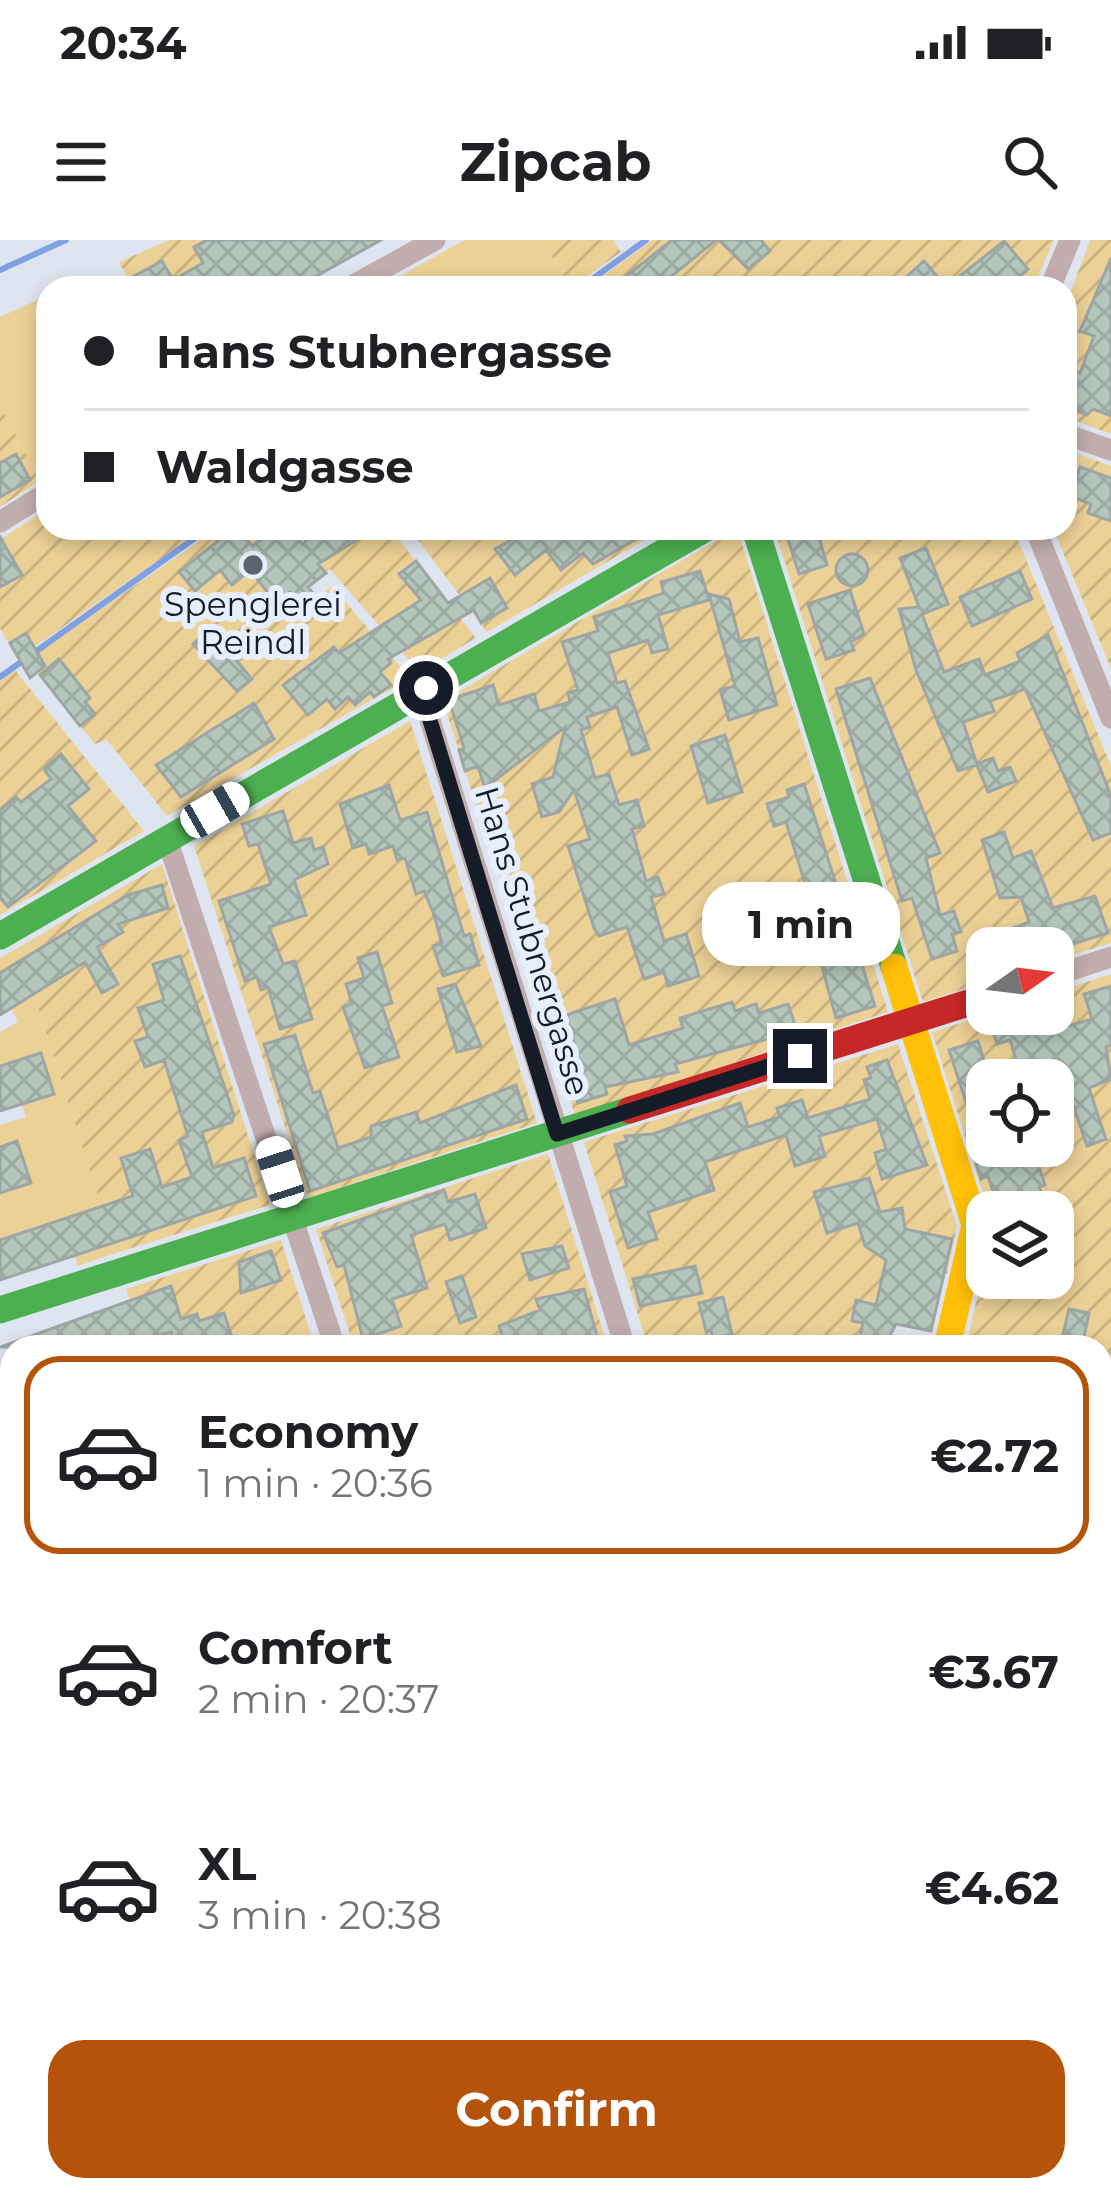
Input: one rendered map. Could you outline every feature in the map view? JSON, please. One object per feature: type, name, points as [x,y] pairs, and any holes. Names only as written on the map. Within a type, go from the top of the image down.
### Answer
[{"type":"street","points":[[370,276],[435,240]]},
{"type":"street","points":[[1055,276],[1070,240]]},
{"type":"street","points":[[1077,438],[1111,450]]},
{"type":"street","points":[[0,522],[36,500]]},
{"type":"street","points":[[0,937],[685,540]]},
{"type":"street","points":[[759,540],[975,1226],[949,1335]]},
{"type":"street","points":[[1040,540],[1111,718]]},
{"type":"street","name":"Hans Stubnergasse","points":[[421,691],[621,1335]]},
{"type":"street","points":[[167,839],[331,1335]]},
{"type":"street","points":[[1074,969],[1111,957]]},
{"type":"street","points":[[0,1310],[966,1004]]},
{"type":"shaded area","points":[[169,240],[233,240],[253,276],[127,276],[119,262]]},
{"type":"shaded area","points":[[465,240],[542,240],[564,276],[400,276]]},
{"type":"shaded area","points":[[542,240],[613,240],[621,252],[588,276],[564,276]]},
{"type":"shaded area","points":[[652,240],[1054,240],[1038,276],[603,276]]},
{"type":"shaded area","points":[[1090,240],[1111,240],[1111,434],[1077,421],[1077,276]]},
{"type":"shaded area","points":[[36,300],[36,471],[0,407],[0,317]]},
{"type":"shaded area","points":[[0,407],[36,471],[36,483],[0,507]]},
{"type":"shaded area","points":[[1077,453],[1111,466],[1111,669],[1058,540],[1077,540]]},
{"type":"shaded area","points":[[36,516],[36,540],[187,540],[17,659],[0,628],[0,540]]},
{"type":"shaded area","points":[[201,540],[399,540],[476,638],[419,672],[330,569],[294,598],[304,609],[332,586],[410,678],[167,816],[107,740],[95,744],[27,660]]},
{"type":"shaded area","points":[[418,540],[644,540],[487,632]]},
{"type":"shaded area","points":[[717,540],[741,540],[888,1012],[575,1115],[443,701]]},
{"type":"shaded area","points":[[778,540],[1018,540],[1111,766],[1111,943],[1074,954],[1074,927],[966,927],[966,989],[923,1002]]},
{"type":"shaded area","points":[[15,670],[144,831],[0,915],[0,681]]},
{"type":"shaded area","points":[[410,721],[537,1123],[308,1198],[194,846]]},
{"type":"shaded area","points":[[162,864],[270,1205],[116,1253],[19,947]]},
{"type":"shaded area","points":[[19,947],[116,1253],[78,1266],[74,1255],[0,1240],[0,1193],[31,1182],[17,1142],[0,1147],[0,1125],[26,1117],[22,1104],[54,1093],[41,1054],[0,1066],[0,1032],[18,1022],[11,1009],[29,998],[12,967],[0,973],[0,958]]},
{"type":"shaded area","points":[[1111,974],[1111,1335],[969,1335],[977,1299],[1074,1299],[1074,1191],[982,1191],[975,1167],[1074,1167],[1074,1059],[966,1059],[966,1139],[932,1032],[966,1021],[966,1035],[1074,1035],[1074,986]]},
{"type":"shaded area","points":[[898,1044],[957,1226],[947,1274],[886,1261],[869,1335],[644,1335],[584,1142]]},
{"type":"shaded area","points":[[548,1154],[604,1335],[350,1335],[316,1229]]},
{"type":"shaded area","points":[[281,1240],[311,1335],[140,1335],[126,1289]]},
{"type":"building","points":[[207,240],[381,240],[316,276],[180,276],[203,263],[194,247]]},
{"type":"building","points":[[672,240],[716,240],[672,276],[626,276]]},
{"type":"building","points":[[719,240],[761,240],[770,251],[748,269]]},
{"type":"building","points":[[1004,241],[1028,269],[1020,276],[960,276]]},
{"type":"building","points":[[1111,258],[1111,416],[1093,409],[1087,415],[1077,411],[1077,372],[1094,336],[1080,331]]},
{"type":"building","points":[[162,261],[171,276],[134,276]]},
{"type":"building","points":[[924,261],[937,276],[907,276]]},
{"type":"building","points":[[16,454],[30,480],[0,497],[0,463]]},
{"type":"building","points":[[1080,467],[1111,478],[1111,521],[1088,513],[1091,504],[1077,499]]},
{"type":"building","points":[[0,537],[22,575],[0,587]]},
{"type":"building","points":[[219,540],[247,540],[253,546],[260,540],[299,540],[302,544],[307,540],[357,540],[318,564],[326,573],[308,587],[317,598],[303,610],[290,592],[276,603],[250,570],[232,585],[220,570],[195,591],[179,572]]},
{"type":"building","points":[[511,540],[634,540],[593,564],[583,553],[561,570],[546,550],[515,575],[495,549]]},
{"type":"building","points":[[788,540],[820,540],[827,565],[799,574]]},
{"type":"building","points":[[926,548],[948,604],[922,614],[944,672],[979,659],[985,675],[1020,661],[1017,653],[1048,635],[1111,796],[1111,833],[1093,840],[1025,689],[990,701],[994,711],[963,722],[977,764],[993,758],[998,771],[1010,767],[1016,781],[988,792],[977,765],[958,771],[916,670],[899,609],[919,607],[900,558]]},
{"type":"building","points":[[852,554],[863,559],[868,570],[863,581],[852,586],[841,581],[836,570],[841,559]]},
{"type":"building","points":[[416,561],[448,603],[490,578],[507,608],[481,623],[474,610],[388,659],[391,663],[380,672],[391,685],[374,697],[370,692],[355,705],[348,697],[335,709],[327,699],[308,715],[283,685],[334,647],[339,653],[421,600],[399,574]]},
{"type":"building","points":[[700,571],[709,600],[658,615],[668,649],[652,653],[648,640],[608,653],[617,683],[625,681],[649,749],[632,755],[617,707],[587,717],[590,727],[581,730],[595,778],[609,774],[619,805],[637,800],[644,826],[632,829],[646,881],[658,877],[664,894],[651,897],[664,941],[686,934],[699,976],[668,986],[664,972],[644,979],[627,927],[599,936],[594,928],[568,846],[590,839],[574,790],[559,812],[542,817],[532,784],[553,777],[565,727],[485,788],[478,766],[465,771],[459,750],[464,748],[449,700],[493,685],[499,705],[534,694],[539,711],[570,702],[568,693],[578,690],[562,642],[598,631],[594,617],[664,593],[661,582]]},
{"type":"building","points":[[1020,571],[1032,599],[972,626],[960,597]]},
{"type":"building","points":[[850,590],[864,634],[851,642],[854,650],[826,659],[808,604]]},
{"type":"building","points":[[709,594],[729,599],[740,642],[758,638],[777,705],[729,720],[720,690],[735,686]]},
{"type":"building","points":[[210,629],[252,679],[237,691],[193,644]]},
{"type":"building","points":[[26,633],[45,666],[30,678],[10,643]]},
{"type":"building","points":[[59,659],[90,698],[85,702],[95,714],[80,726],[40,675]]},
{"type":"building","points":[[870,678],[940,853],[926,858],[940,915],[954,911],[961,932],[952,934],[957,951],[932,959],[912,898],[902,901],[836,689]]},
{"type":"building","points":[[254,703],[274,739],[181,797],[156,765]]},
{"type":"building","points":[[725,735],[742,792],[708,803],[691,746]]},
{"type":"building","points":[[61,754],[89,789],[68,806],[96,841],[8,907],[0,897],[0,810],[16,797],[21,802],[51,779],[44,769]]},
{"type":"building","points":[[804,784],[875,1006],[836,1018],[816,945],[779,958],[773,940],[805,929],[795,898],[808,893],[786,822],[774,826],[767,804],[789,797],[787,790]]},
{"type":"building","points":[[389,785],[400,820],[427,812],[464,936],[470,934],[479,965],[443,976],[433,946],[442,943],[433,912],[424,891],[416,894],[405,858],[397,860],[393,846],[369,854],[366,844],[353,848],[340,804]]},
{"type":"building","points":[[283,811],[293,843],[311,838],[314,850],[323,847],[328,864],[294,880],[306,915],[269,927],[283,964],[295,961],[312,1019],[280,1029],[268,987],[261,990],[257,977],[245,981],[219,901],[271,884],[258,844],[249,846],[242,824]]},
{"type":"building","points":[[1004,832],[1013,858],[1031,851],[1053,908],[1095,896],[1108,933],[1074,944],[1074,927],[1016,927],[1029,922],[1021,897],[1000,898],[982,840]]},
{"type":"building","points":[[162,885],[168,908],[118,924],[123,932],[97,947],[118,984],[102,993],[85,962],[0,1015],[0,973],[128,895]]},
{"type":"building","points":[[377,952],[392,1003],[382,1006],[399,1057],[365,1068],[343,1007],[352,1004],[346,984],[364,978],[358,958]]},
{"type":"building","points":[[180,956],[234,1115],[232,1122],[202,1132],[213,1168],[244,1158],[256,1196],[0,1280],[0,1240],[133,1196],[121,1158],[150,1149],[162,1187],[192,1177],[179,1140],[188,1136],[164,1060],[145,1067],[135,1041],[148,1037],[138,1008],[164,1000],[153,964]]},
{"type":"building","points":[[455,984],[481,1046],[457,1052],[438,989]]},
{"type":"building","points":[[1111,986],[1111,1045],[1106,1047],[1111,1079],[1089,1088],[1106,1139],[1087,1146],[1074,1107],[1074,1059],[1016,1059],[1010,1040],[997,1044],[994,1035],[1074,1035],[1074,1024],[1092,1019],[1084,994]]},
{"type":"building","points":[[615,999],[629,1045],[683,1028],[680,1018],[732,1002],[735,1011],[756,1004],[759,1013],[788,1004],[797,1031],[675,1064],[678,1072],[605,1087],[607,1094],[578,1103],[568,1071],[581,1067],[566,1015]]},
{"type":"building","points":[[295,1035],[313,1093],[320,1091],[338,1148],[371,1137],[371,1126],[416,1112],[420,1123],[516,1085],[527,1119],[310,1191],[264,1044]]},
{"type":"building","points":[[978,1041],[984,1059],[966,1059],[966,1102],[949,1050]]},
{"type":"building","points":[[41,1053],[54,1094],[0,1111],[0,1066]]},
{"type":"building","points":[[887,1060],[927,1165],[882,1179],[875,1153],[886,1149],[877,1119],[819,1136],[825,1156],[795,1166],[786,1135],[705,1162],[714,1190],[648,1212],[657,1239],[628,1248],[610,1192],[627,1186],[615,1145],[627,1141],[625,1136],[653,1134],[740,1103],[748,1127],[780,1117],[777,1108],[802,1100],[808,1118],[870,1099],[864,1080],[871,1078],[867,1067]]},
{"type":"building","points":[[17,1141],[31,1183],[0,1193],[0,1147]]},
{"type":"building","points":[[977,1167],[1039,1167],[1045,1185],[1039,1187],[1041,1191],[993,1191],[988,1176],[981,1179]]},
{"type":"building","points":[[869,1178],[880,1212],[902,1208],[905,1229],[952,1239],[931,1331],[896,1324],[890,1335],[860,1335],[863,1323],[852,1321],[856,1300],[876,1305],[886,1260],[865,1246],[858,1223],[827,1233],[814,1192]]},
{"type":"building","points":[[444,1190],[448,1202],[475,1194],[486,1228],[450,1240],[445,1224],[411,1235],[427,1288],[392,1299],[401,1326],[375,1335],[362,1335],[344,1265],[337,1267],[323,1233]]},
{"type":"building","points":[[562,1246],[569,1268],[530,1280],[522,1254]]},
{"type":"building","points":[[271,1251],[281,1280],[241,1293],[239,1262]]},
{"type":"building","points":[[695,1266],[702,1293],[640,1306],[633,1279]]},
{"type":"building","points":[[462,1276],[476,1317],[460,1323],[446,1282]]},
{"type":"building","points":[[171,1286],[181,1319],[197,1314],[199,1321],[224,1313],[231,1335],[171,1332],[34,1335]]},
{"type":"building","points":[[584,1289],[597,1335],[502,1335],[499,1326],[540,1310],[536,1299]]},
{"type":"building","points":[[723,1297],[732,1334],[706,1331],[699,1303]]},
{"type":"building","points":[[1069,1309],[1089,1313],[1084,1335],[1063,1335]]},
{"type":"waterway","points":[[0,270],[66,240]]},
{"type":"waterway","points":[[596,276],[646,240]]},
{"type":"waterway","points":[[0,677],[192,540]]},
{"type":"traffic: fast","points":[[0,936],[685,540]]},
{"type":"traffic: fast","points":[[759,540],[894,967]]},
{"type":"traffic: fast","points":[[0,1310],[630,1110]]},
{"type":"traffic: slow","points":[[894,967],[975,1225],[950,1335]]},
{"type":"traffic: jam","points":[[630,1110],[966,1004]]},
{"type":"place","name":"Spenglerei Reindl","points":[[253,565]]},
{"type":"route","points":[[426,688],[421,691],[557,1134],[800,1056]]}]
